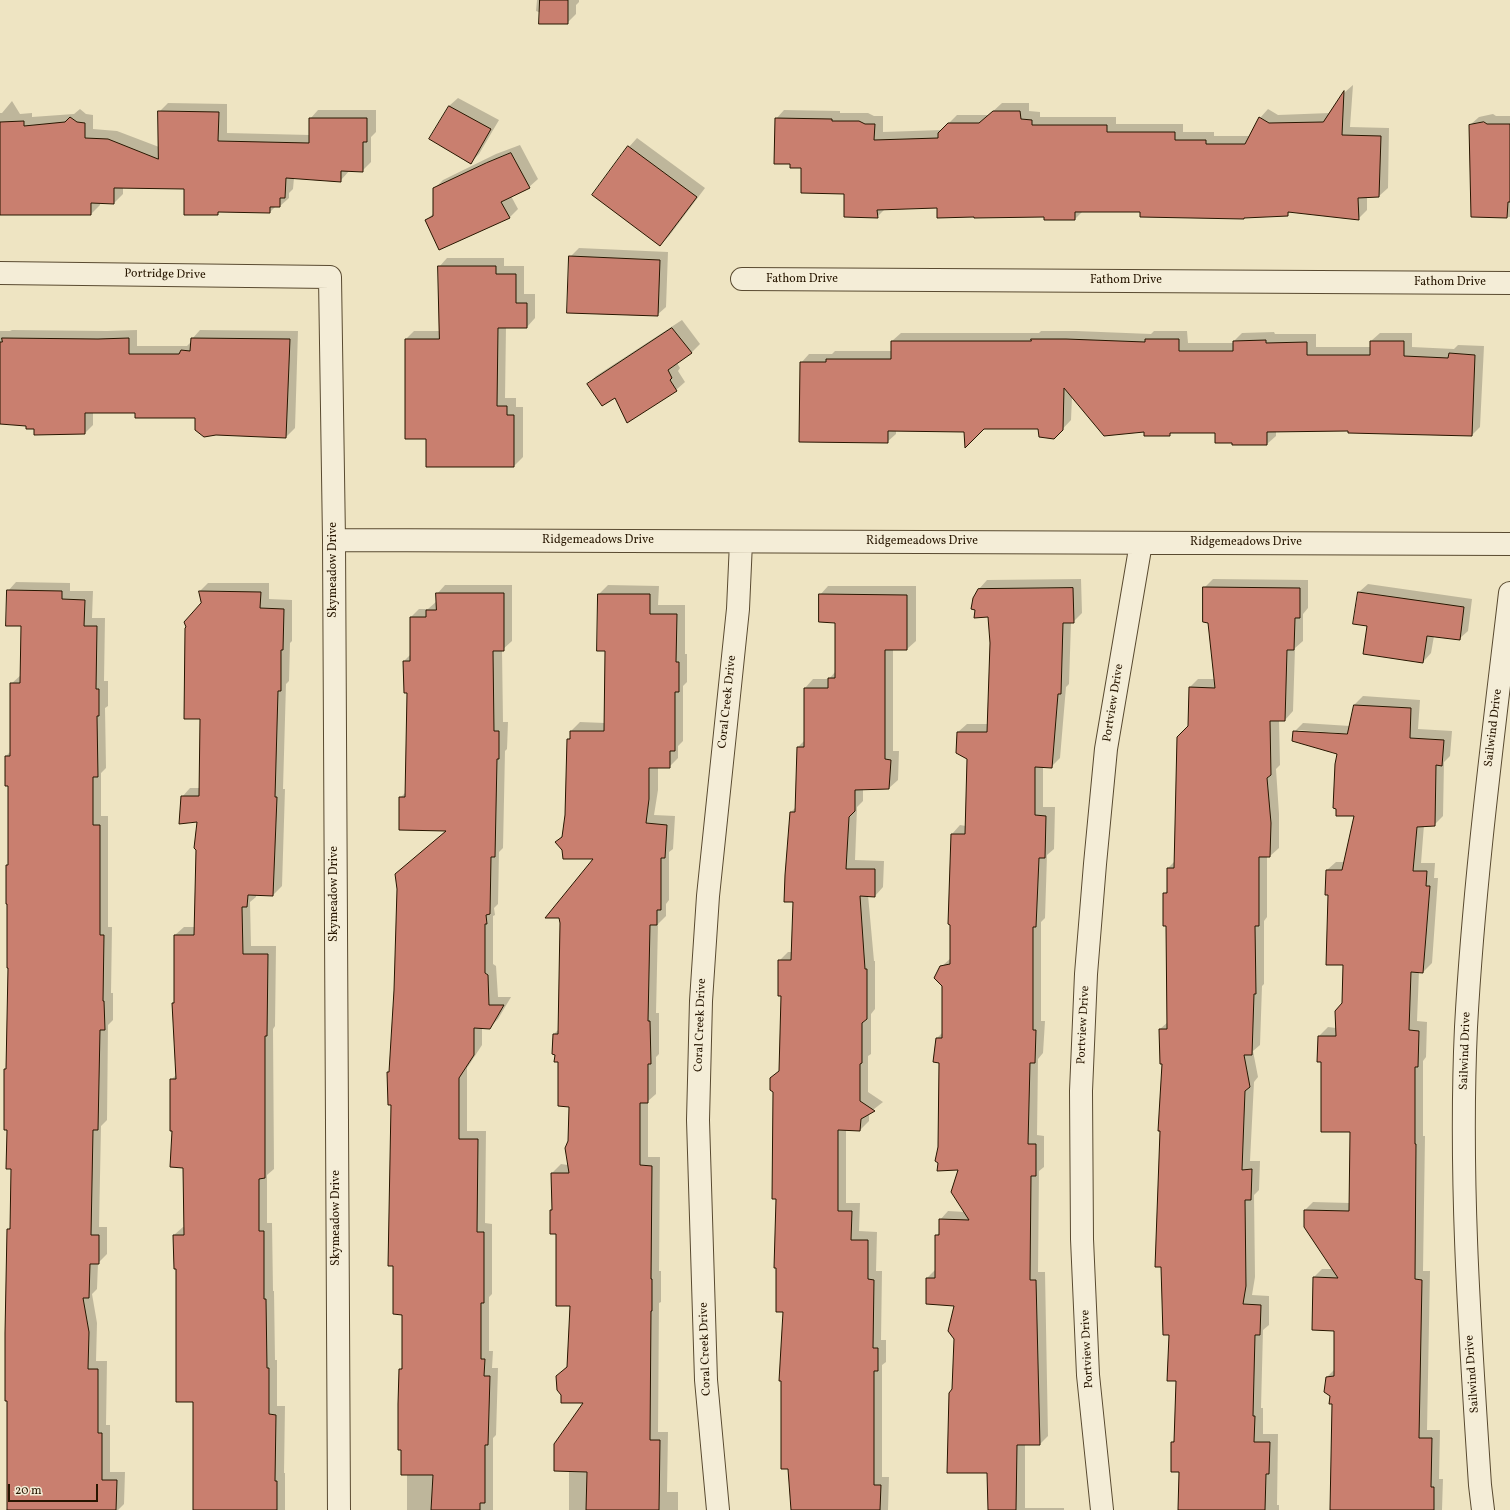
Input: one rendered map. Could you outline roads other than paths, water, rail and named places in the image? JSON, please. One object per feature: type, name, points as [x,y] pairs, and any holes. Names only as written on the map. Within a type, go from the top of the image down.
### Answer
[{"type":"street","name":"Portridge Drive","points":[[0,273],[330,277]]},
{"type":"street","name":"Skymeadow Drive","points":[[330,277],[334,540],[339,1510]]},
{"type":"street","name":"Fathom Drive","points":[[742,279],[1510,283]]},
{"type":"street","name":"Ridgemeadows Drive","points":[[334,540],[1510,544]]},
{"type":"street","name":"Coral Creek Drive","points":[[718,1510],[706,1380],[698,1120],[701,1001],[708,896],[738,609],[741,542]]},
{"type":"street","name":"Portview Drive","points":[[1102,1510],[1088,1375],[1082,1239],[1081,1084],[1086,974],[1106,749],[1141,543]]},
{"type":"street","name":"Sailwind Drive","points":[[1483,1510],[1469,1322],[1464,1155],[1466,1028],[1476,888],[1510,593]]}]
